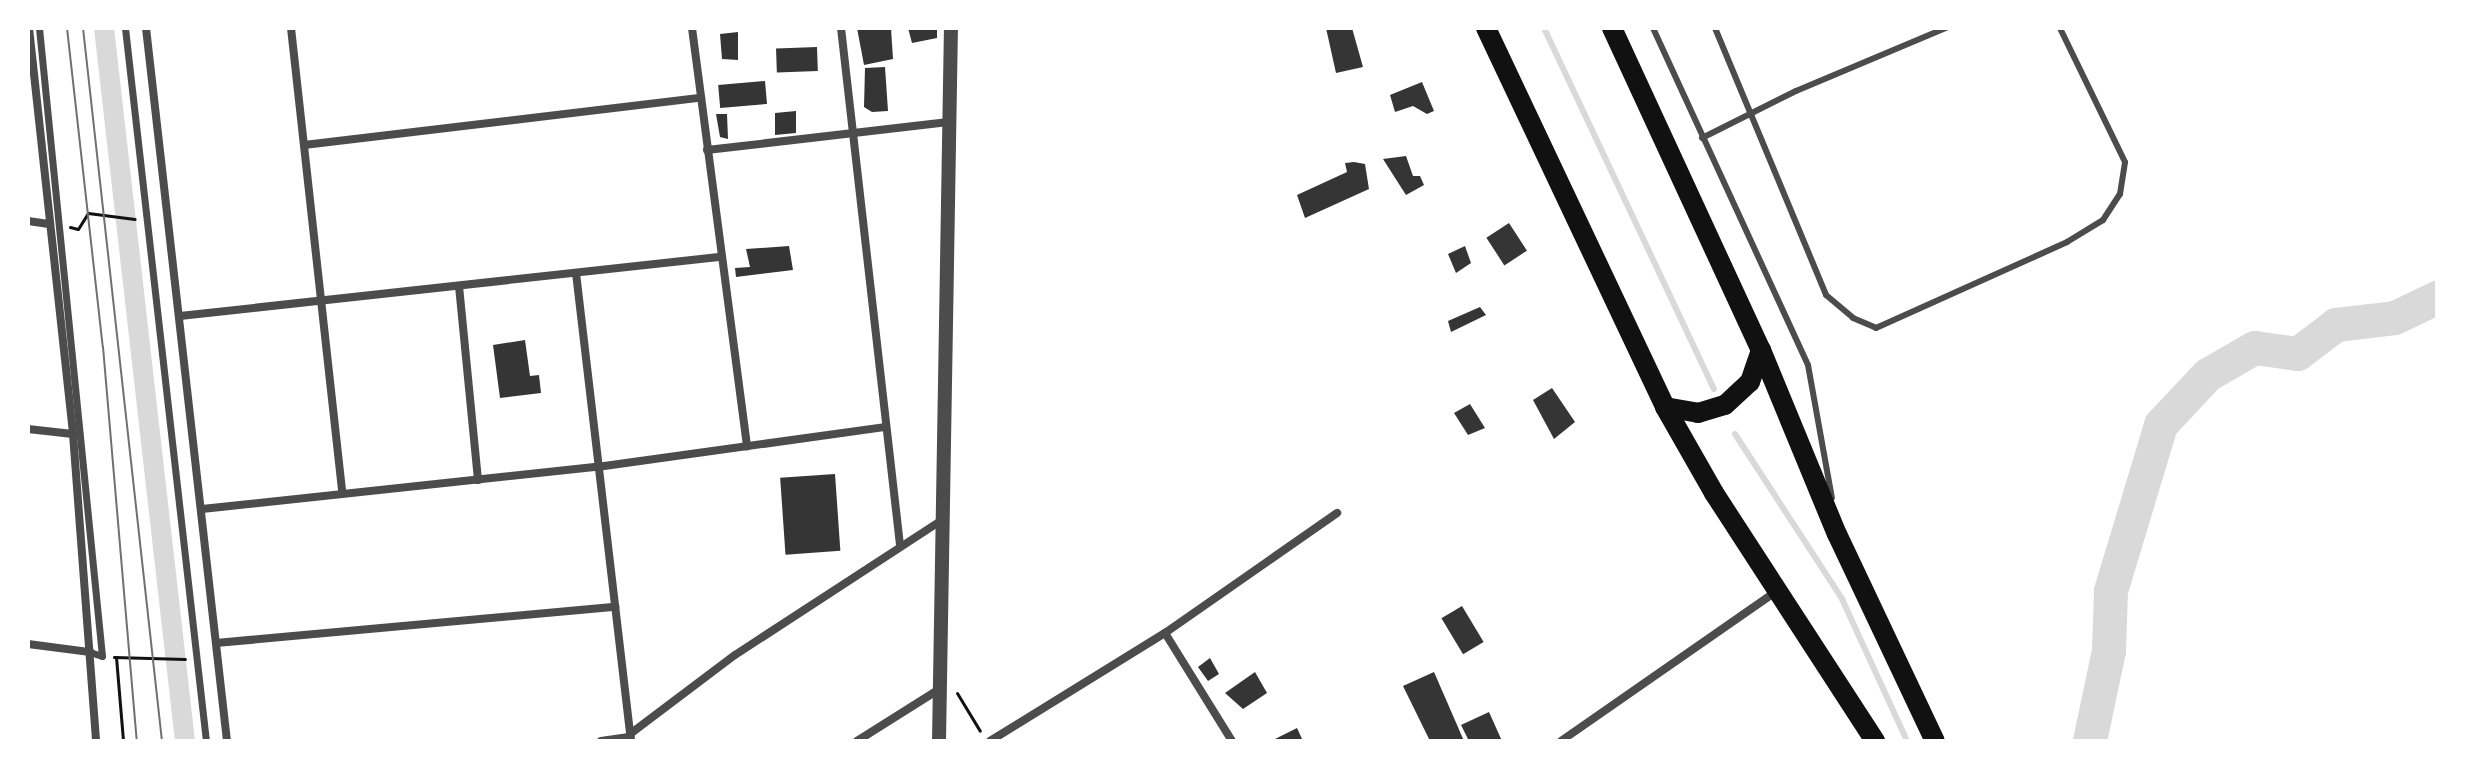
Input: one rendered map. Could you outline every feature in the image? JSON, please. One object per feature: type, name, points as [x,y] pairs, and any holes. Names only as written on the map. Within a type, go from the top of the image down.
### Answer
[{"type":"highway","points":[[1486,28],[1665,407],[1714,493],[1875,741]]},
{"type":"highway","points":[[1612,28],[1761,350],[1837,534],[1935,741]]},
{"type":"highway","points":[[1665,407],[1698,413],[1725,405],[1750,382],[1761,350]]},
{"type":"street","points":[[29,28],[73,434],[96,741]]},
{"type":"street","points":[[28,644],[102,656],[39,28]]},
{"type":"street","points":[[125,28],[206,741]]},
{"type":"street","points":[[146,28],[227,741]]},
{"type":"street","points":[[291,28],[342,491]]},
{"type":"street","points":[[692,28],[719,257],[747,446]]},
{"type":"street","points":[[841,28],[884,427],[900,545]]},
{"type":"street","points":[[939,741],[951,28]]},
{"type":"street","points":[[304,145],[701,98]]},
{"type":"street","points":[[707,150],[852,130],[948,122]]},
{"type":"street","points":[[28,221],[49,224]]},
{"type":"street","points":[[180,316],[719,257]]},
{"type":"street","points":[[576,273],[631,738]]},
{"type":"street","points":[[459,286],[478,480]]},
{"type":"street","points":[[202,509],[342,491],[597,467],[884,427]]},
{"type":"street","points":[[28,429],[73,434]]},
{"type":"street","points":[[988,741],[1165,633],[1337,513]]},
{"type":"street","points":[[601,741],[631,738],[735,655],[945,518]]},
{"type":"street","points":[[1561,741],[1779,590]]},
{"type":"street","points":[[216,643],[615,607]]},
{"type":"street","points":[[1165,633],[1232,741]]},
{"type":"street","points":[[857,741],[941,688]]},
{"type":"lane","points":[[1653,28],[1808,365],[1821,419],[1837,534]]},
{"type":"lane","points":[[1715,28],[1826,295],[1853,318],[1876,328],[2067,242],[2103,220],[2120,194],[2125,162],[2060,28]]},
{"type":"lane","points":[[1702,138],[1752,112],[1946,28]]},
{"type":"path","points":[[61,226],[78,229],[88,213],[103,212],[117,220],[132,219]]},
{"type":"path","points":[[123,741],[114,657],[182,660]]},
{"type":"path","points":[[942,669],[988,741]]},
{"type":"building","points":[[857,28],[891,28],[893,59],[864,65]]},
{"type":"building","points":[[908,28],[937,28],[937,38],[912,43]]},
{"type":"building","points":[[1326,28],[1352,28],[1363,67],[1336,73]]},
{"type":"building","points":[[738,32],[738,60],[722,59],[720,34]]},
{"type":"building","points":[[817,47],[818,71],[777,72],[776,48]]},
{"type":"building","points":[[885,67],[888,111],[872,112],[864,107],[865,68]]},
{"type":"building","points":[[765,81],[767,104],[720,108],[718,85]]},
{"type":"building","points":[[1422,82],[1434,111],[1427,114],[1413,106],[1395,112],[1390,95]]},
{"type":"building","points":[[796,111],[796,133],[775,135],[775,113]]},
{"type":"building","points":[[716,114],[727,114],[728,139],[720,137]]},
{"type":"building","points":[[1406,156],[1413,176],[1420,176],[1424,185],[1406,195],[1383,159]]},
{"type":"building","points":[[1345,163],[1365,164],[1369,189],[1305,218],[1297,195],[1347,172]]},
{"type":"building","points":[[1509,223],[1527,251],[1504,265],[1486,238]]},
{"type":"building","points":[[789,246],[793,270],[736,277],[735,268],[750,267],[746,249]]},
{"type":"building","points":[[1465,246],[1471,263],[1456,273],[1448,254]]},
{"type":"building","points":[[1480,307],[1486,315],[1451,332],[1448,321]]},
{"type":"building","points":[[525,340],[530,376],[539,375],[541,393],[500,398],[493,345]]},
{"type":"building","points":[[1552,388],[1575,422],[1554,439],[1533,400]]},
{"type":"building","points":[[1470,404],[1485,428],[1468,435],[1454,413]]},
{"type":"building","points":[[835,474],[840,551],[786,555],[780,478]]},
{"type":"building","points":[[1462,606],[1484,642],[1463,654],[1441,618]]},
{"type":"building","points":[[1210,658],[1219,674],[1208,681],[1198,667]]},
{"type":"building","points":[[1255,672],[1267,693],[1243,709],[1225,693]]},
{"type":"building","points":[[1434,672],[1464,741],[1430,741],[1403,686]]},
{"type":"building","points":[[1489,712],[1502,741],[1469,741],[1461,725]]},
{"type":"building","points":[[1297,728],[1303,741],[1271,741]]},
{"type":"waterway","points":[[104,28],[185,741]]},
{"type":"waterway","points":[[1544,28],[1714,389]]},
{"type":"waterway","points":[[2090,741],[2109,651],[2111,591],[2161,425],[2208,375],[2255,348],[2298,354],[2336,325],[2395,318],[2437,298]]},
{"type":"waterway","points":[[1735,434],[1842,599],[1907,741]]},
{"type":"tram line","points":[[67,28],[103,347],[137,741]]},
{"type":"tram line","points":[[83,28],[162,741]]}]
